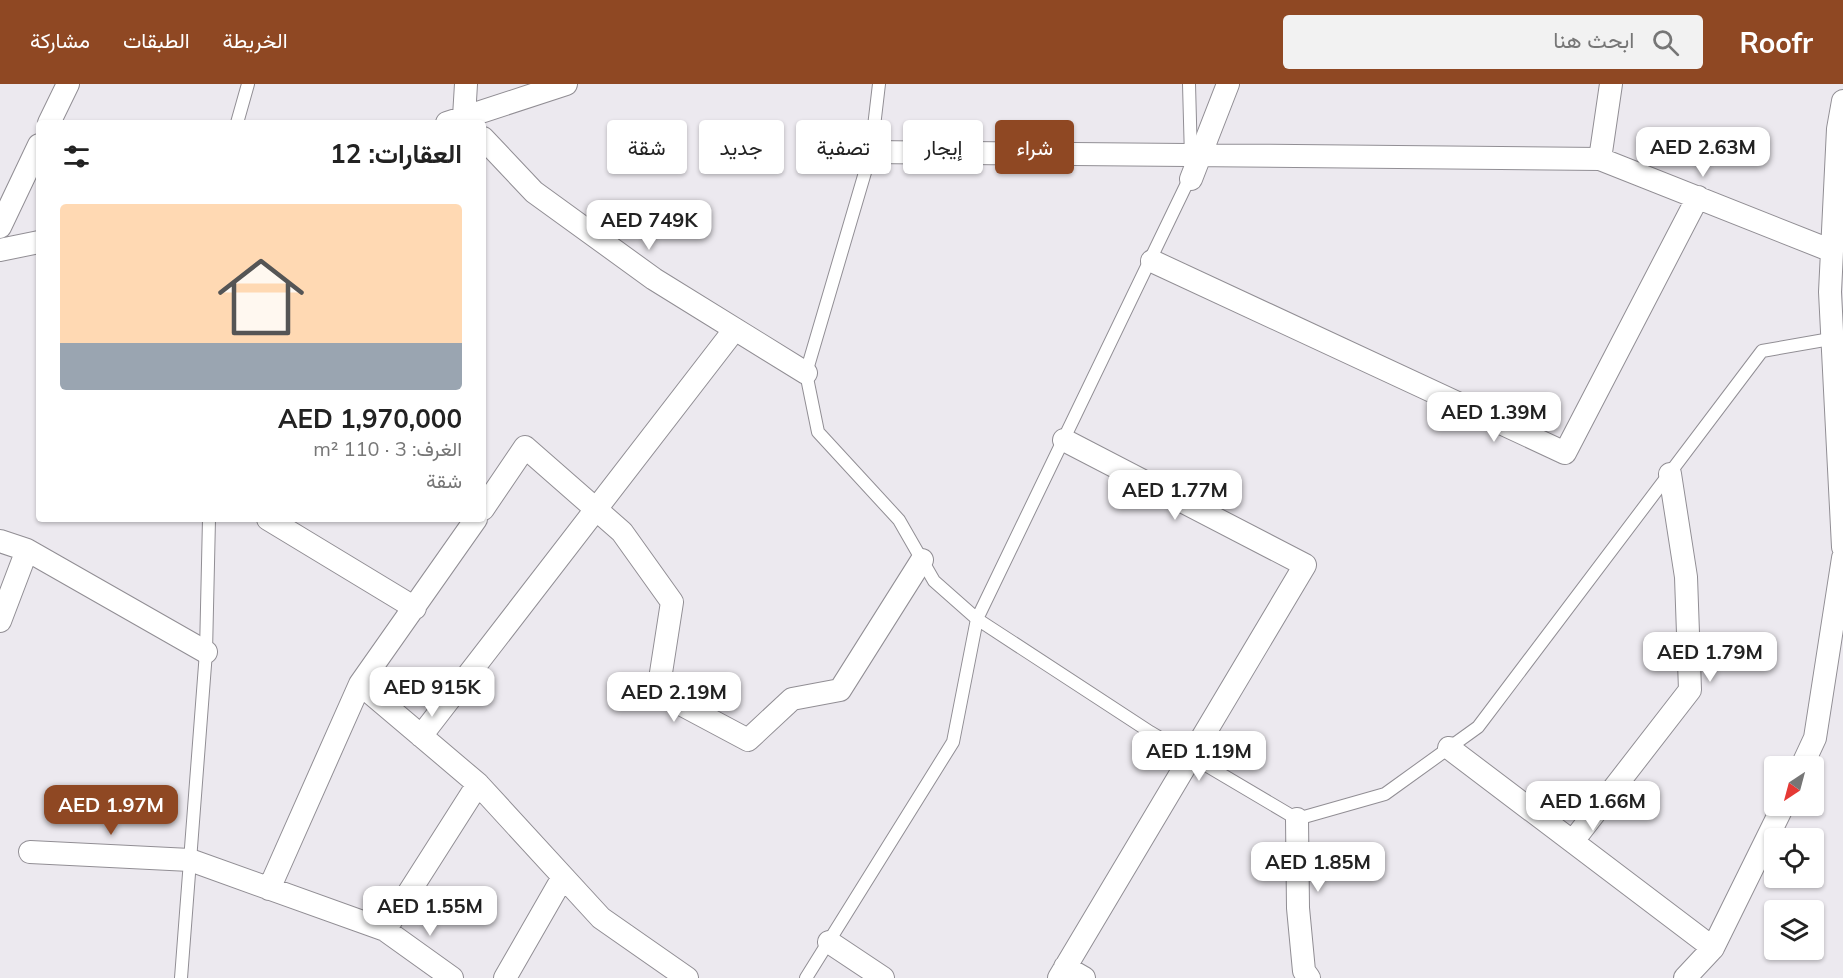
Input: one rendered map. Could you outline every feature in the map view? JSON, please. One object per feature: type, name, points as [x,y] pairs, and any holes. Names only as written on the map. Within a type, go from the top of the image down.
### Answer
[{"type":"street","points":[[50,120],[68,84]]},
{"type":"street","points":[[460,120],[466,84]]},
{"type":"street","points":[[463,120],[566,84]]},
{"type":"street","points":[[1191,179],[1196,155],[1228,84]]},
{"type":"street","points":[[1600,159],[1611,84]]},
{"type":"street","points":[[1843,101],[1838,129],[1830,292],[1838,338],[1843,547]]},
{"type":"street","points":[[486,141],[534,192],[654,279],[806,373]]},
{"type":"street","points":[[0,227],[36,151]]},
{"type":"street","points":[[891,152],[1600,159],[1832,251]]},
{"type":"street","points":[[1152,261],[1565,453],[1698,198]]},
{"type":"street","points":[[0,250],[36,243]]},
{"type":"street","points":[[422,736],[735,330]]},
{"type":"street","points":[[1064,441],[1305,565],[1191,757],[1069,974]]},
{"type":"street","points":[[486,505],[525,447],[597,509],[622,532],[672,602],[658,692],[748,740],[792,699],[840,690],[922,560]]},
{"type":"street","points":[[1573,842],[1690,690],[1686,577],[1670,474]]},
{"type":"street","points":[[273,522],[415,608]]},
{"type":"street","points":[[269,889],[360,684],[474,522]]},
{"type":"street","points":[[0,541],[27,550],[206,652]]},
{"type":"street","points":[[0,621],[27,550]]},
{"type":"street","points":[[1807,756],[1815,738],[1843,558]]},
{"type":"street","points":[[360,684],[477,784],[601,918],[687,978]]},
{"type":"street","points":[[1449,748],[1713,948]]},
{"type":"street","points":[[385,930],[477,784]]},
{"type":"street","points":[[1685,978],[1713,948],[1777,816]]},
{"type":"street","points":[[1297,819],[1298,908],[1304,971],[1309,978]]},
{"type":"street","points":[[30,852],[190,860],[385,930],[452,978]]},
{"type":"street","points":[[505,978],[563,877]]},
{"type":"street","points":[[829,942],[883,978]]},
{"type":"lane","points":[[238,120],[248,84]]},
{"type":"lane","points":[[875,120],[879,84]]},
{"type":"lane","points":[[1189,84],[1196,155]]},
{"type":"lane","points":[[865,174],[806,373],[818,432],[899,520],[934,581],[977,619],[1191,757],[1297,819],[1385,794],[1478,727],[1761,351],[1838,338]]},
{"type":"lane","points":[[806,978],[953,742],[977,619],[1191,179]]},
{"type":"lane","points":[[181,978],[206,652],[209,522]]}]
